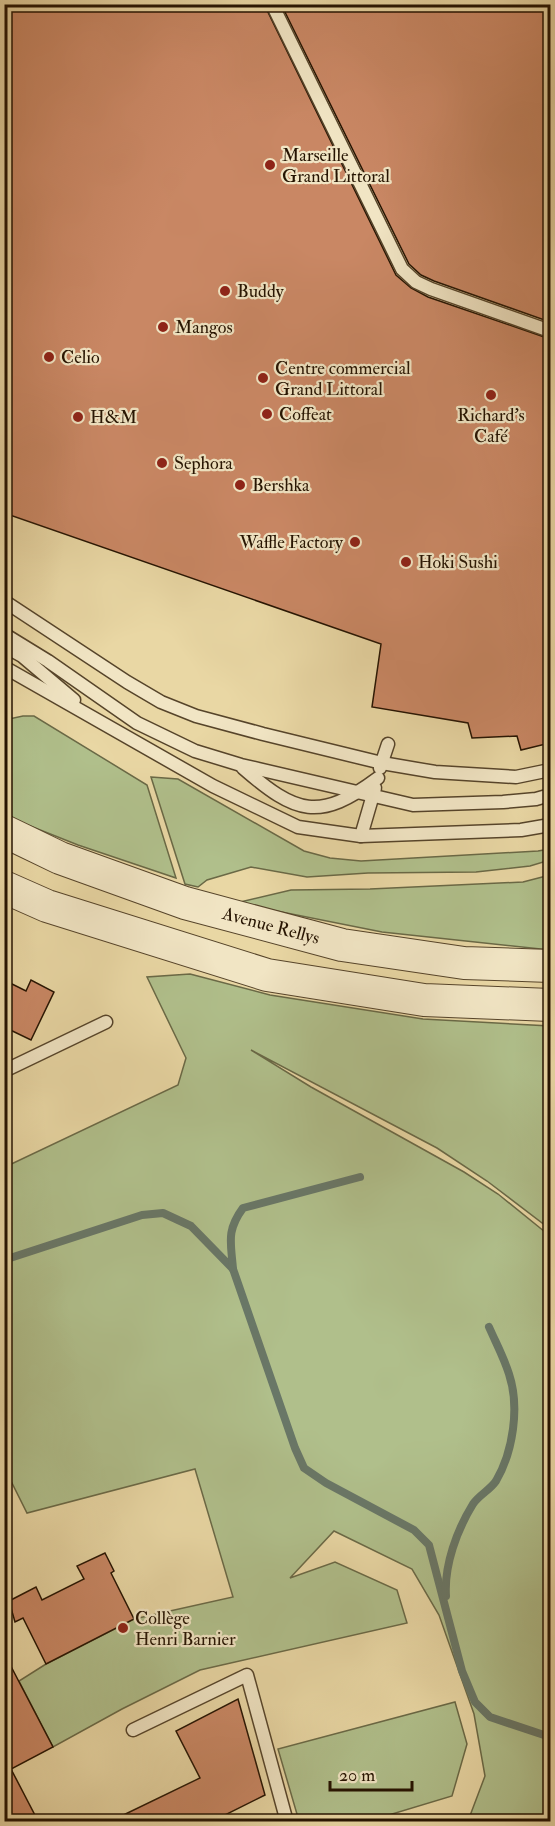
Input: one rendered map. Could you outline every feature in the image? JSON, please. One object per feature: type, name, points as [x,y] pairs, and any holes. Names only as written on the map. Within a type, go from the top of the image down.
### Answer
[{"type":"street","name":"Avenue Rellys","points":[[4,831],[60,858],[185,903],[342,945],[464,963],[550,966]]},
{"type":"street","points":[[4,887],[47,906],[267,975],[424,1000],[550,1005]]},
{"type":"lane","points":[[272,4],[402,269],[416,282],[431,289],[550,331]]},
{"type":"lane","points":[[4,601],[127,682],[161,702],[196,716],[382,763],[435,772],[516,777],[550,770]]},
{"type":"lane","points":[[4,634],[48,661],[137,723],[195,752],[413,805],[536,800],[550,795]]},
{"type":"lane","points":[[4,646],[22,656],[97,720]]},
{"type":"lane","points":[[4,667],[213,786],[298,828],[361,836],[521,830],[550,825]]},
{"type":"lane","points":[[361,836],[388,744]]},
{"type":"lane","points":[[241,765],[264,786],[297,805],[326,808],[359,793],[378,778]]},
{"type":"lane","points":[[4,1071],[106,1022]]},
{"type":"lane","points":[[133,1730],[247,1675],[287,1821]]},
{"type":"green space","points":[[34,716],[147,785],[176,878],[78,845],[5,816],[4,720]]},
{"type":"green space","points":[[151,777],[178,779],[304,851],[330,858],[361,861],[550,849],[550,860],[530,866],[476,872],[368,873],[307,877],[251,867],[207,880],[198,887],[185,884]]},
{"type":"green space","points":[[550,875],[550,950],[382,932],[236,903],[291,890],[523,882]]},
{"type":"green space","points":[[190,974],[270,995],[423,1019],[550,1026],[550,1229],[487,1181],[437,1148],[251,1050],[311,1087],[464,1172],[498,1194],[550,1236],[550,1821],[468,1821],[485,1776],[474,1714],[439,1615],[412,1569],[334,1531],[290,1578],[335,1562],[397,1590],[407,1623],[200,1670],[53,1747],[19,1681],[46,1664],[134,1619],[233,1597],[195,1469],[27,1513],[5,1469],[5,1167],[178,1085],[186,1058],[147,977]]},
{"type":"green space","points":[[455,1702],[467,1744],[452,1796],[369,1821],[299,1821],[278,1749]]},
{"type":"building","name":"Centre commercial Grand Littoral","points":[[4,4],[264,4],[396,275],[411,288],[428,297],[550,339],[550,743],[521,750],[517,736],[472,738],[468,723],[372,707],[381,644],[4,513]]},
{"type":"building","points":[[281,4],[550,4],[550,322],[434,281],[421,275],[409,264]]},
{"type":"building","points":[[4,980],[26,991],[31,980],[54,992],[31,1040],[4,1027]]},
{"type":"building","points":[[105,1553],[114,1571],[111,1573],[134,1619],[46,1664],[23,1618],[15,1622],[9,1601],[36,1587],[42,1600],[84,1579],[77,1566]]},
{"type":"building","points":[[4,1653],[53,1747],[11,1769],[38,1821],[4,1821]]},
{"type":"building","points":[[238,1699],[265,1795],[213,1821],[111,1821],[200,1778],[176,1731]]},
{"type":"waterway","points":[[233,1269],[232,1231],[243,1208],[360,1177]]},
{"type":"waterway","points":[[4,1260],[142,1215],[163,1213],[191,1226],[233,1269],[304,1468],[326,1483],[414,1530],[429,1545],[462,1671],[475,1702],[490,1717],[550,1737]]},
{"type":"waterway","points":[[446,1596],[449,1560],[457,1536],[473,1504],[496,1481],[507,1457],[513,1429],[514,1401],[509,1374],[489,1327]]},
{"type":"place","name":"Marseille Grand Littoral","points":[[270,165]]},
{"type":"place","name":"Buddy","points":[[225,291]]},
{"type":"place","name":"Mangos","points":[[163,327]]},
{"type":"place","name":"Celio","points":[[49,357]]},
{"type":"place","name":"Centre commercial Grand Littoral","points":[[263,378]]},
{"type":"place","name":"Richard's Café","points":[[491,395]]},
{"type":"place","name":"Coffeat","points":[[267,414]]},
{"type":"place","name":"H&M","points":[[78,417]]},
{"type":"place","name":"Sephora","points":[[162,463]]},
{"type":"place","name":"Bershka","points":[[240,485]]},
{"type":"place","name":"Waffle Factory","points":[[355,542]]},
{"type":"place","name":"Hoki Sushi","points":[[406,562]]},
{"type":"place","name":"Collège Henri Barnier","points":[[123,1628]]}]
